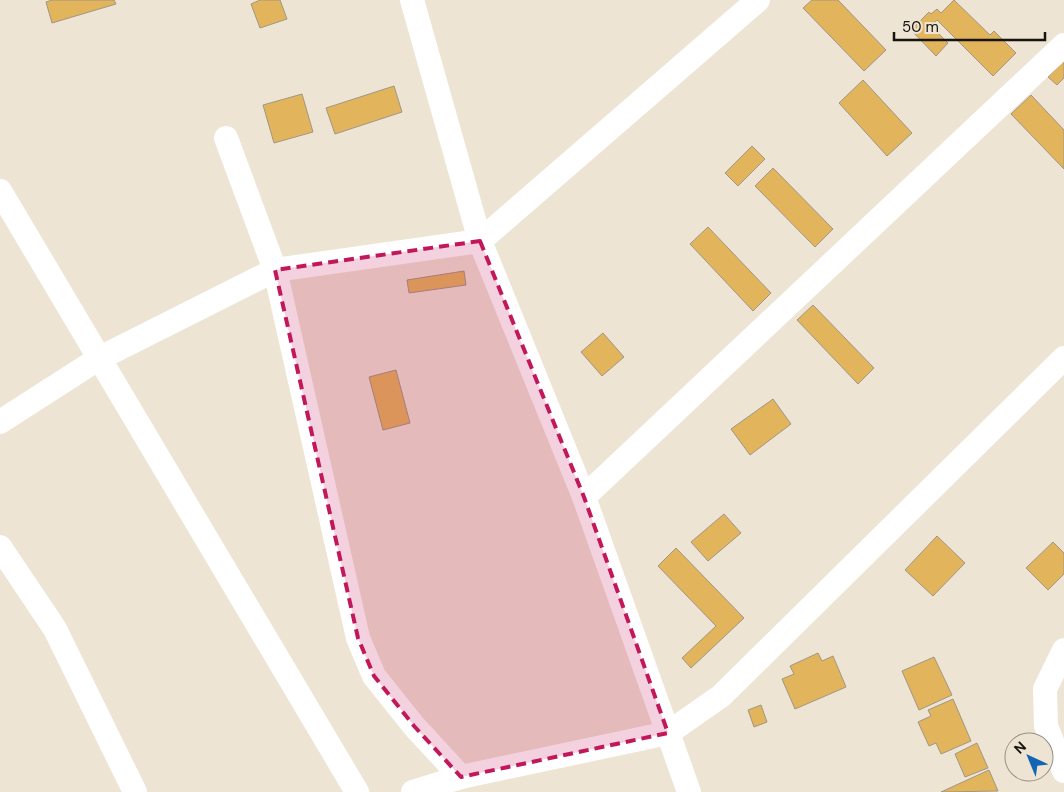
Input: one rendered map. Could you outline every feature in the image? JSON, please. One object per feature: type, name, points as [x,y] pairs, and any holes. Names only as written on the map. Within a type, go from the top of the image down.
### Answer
[{"type":"street","points":[[412,0],[480,241],[584,497],[690,792]]},
{"type":"street","points":[[0,422],[98,359],[274,270],[480,241],[758,0]]},
{"type":"street","points":[[584,497],[1064,45]]},
{"type":"street","points":[[226,138],[274,270],[358,638],[374,676],[414,726],[460,777]]},
{"type":"street","points":[[0,191],[98,359],[357,792]]},
{"type":"street","points":[[414,792],[460,777],[668,734],[721,696],[1064,358]]},
{"type":"street","points":[[0,547],[55,629],[135,792]]},
{"type":"street","points":[[1064,650],[1045,689],[1046,726],[1064,771]]},
{"type":"highlighted area","points":[[480,241],[584,497],[668,733],[461,777],[414,726],[374,676],[358,638],[275,270]]},
{"type":"building","points":[[52,0],[114,0],[116,4],[52,23],[46,2]]},
{"type":"building","points":[[260,0],[280,0],[287,19],[260,28],[251,4]]},
{"type":"building","points":[[812,0],[838,0],[886,50],[864,71],[803,8]]},
{"type":"building","points":[[954,0],[990,35],[994,31],[1016,53],[993,76],[937,20],[931,26],[948,43],[936,56],[911,30],[929,12],[931,14],[937,9],[941,13]]},
{"type":"building","points":[[1064,61],[1064,78],[1057,85],[1048,77]]},
{"type":"building","points":[[863,80],[912,133],[887,156],[839,103]]},
{"type":"building","points":[[394,86],[402,112],[335,134],[326,108]]},
{"type":"building","points":[[302,94],[313,132],[274,143],[263,105]]},
{"type":"building","points":[[1031,95],[1064,130],[1064,169],[1011,114]]},
{"type":"building","points":[[752,146],[765,159],[738,186],[725,173]]},
{"type":"building","points":[[773,168],[833,229],[815,247],[755,186]]},
{"type":"building","points":[[708,227],[771,293],[753,311],[690,244]]},
{"type":"building","points":[[464,271],[466,285],[409,293],[407,280]]},
{"type":"building","points":[[813,305],[874,368],[858,384],[797,320]]},
{"type":"building","points":[[603,333],[624,357],[602,376],[581,352]]},
{"type":"building","points":[[396,370],[410,423],[383,430],[369,377]]},
{"type":"building","points":[[773,399],[791,424],[750,455],[731,429]]},
{"type":"building","points":[[724,514],[741,533],[708,561],[691,542]]},
{"type":"building","points":[[937,536],[965,563],[933,596],[905,570]]},
{"type":"building","points":[[1053,542],[1064,553],[1064,574],[1048,590],[1026,568]]},
{"type":"building","points":[[676,548],[744,618],[691,668],[682,658],[716,626],[658,566]]},
{"type":"building","points":[[818,653],[822,661],[833,656],[846,687],[795,709],[782,679],[794,674],[790,666]]},
{"type":"building","points":[[934,657],[952,695],[919,710],[902,671]]},
{"type":"building","points":[[953,699],[971,741],[941,754],[936,743],[929,746],[918,722],[931,716],[928,710]]},
{"type":"building","points":[[761,705],[767,722],[754,727],[748,710]]},
{"type":"building","points":[[977,743],[988,768],[965,777],[955,754]]},
{"type":"building","points":[[989,770],[998,791],[941,792]]}]
